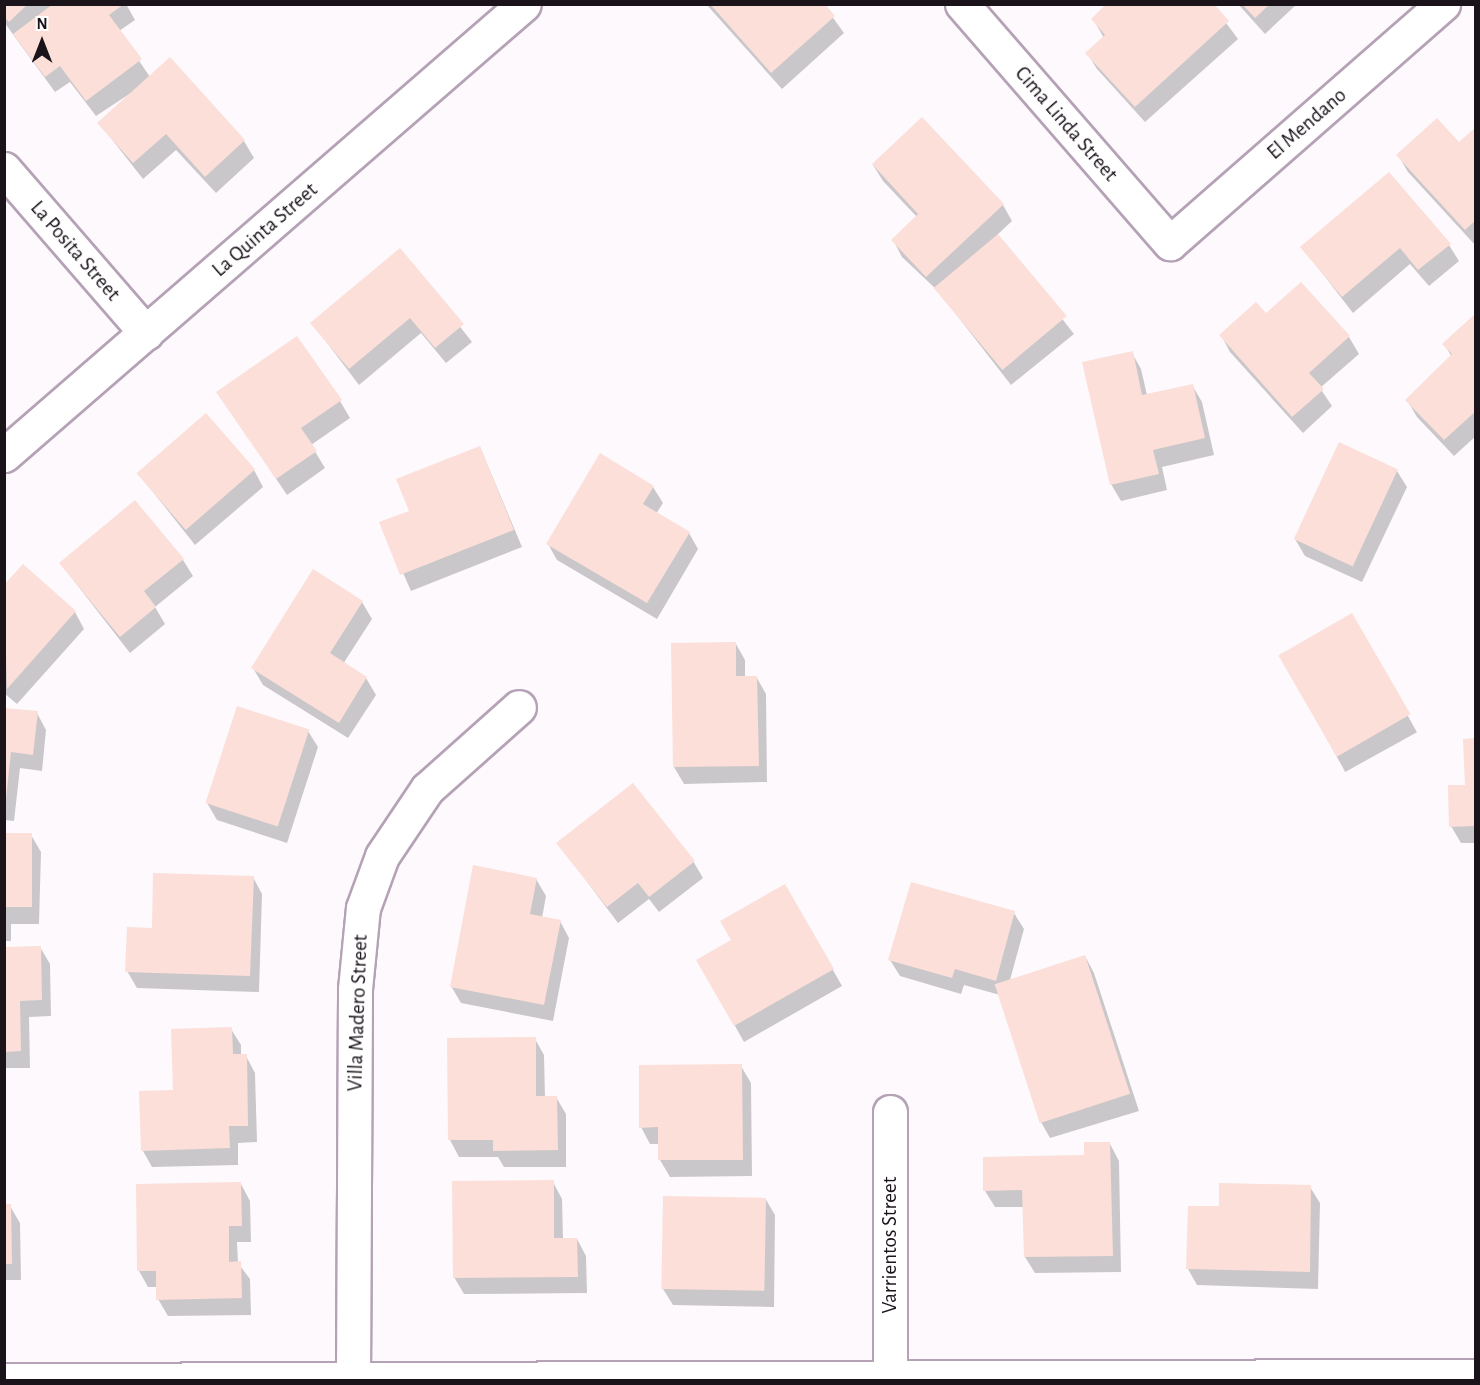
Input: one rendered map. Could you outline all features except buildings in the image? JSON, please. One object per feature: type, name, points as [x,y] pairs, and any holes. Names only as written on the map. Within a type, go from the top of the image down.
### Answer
[{"type":"street","name":"La Quinta Street","points":[[4,455],[524,4]]},
{"type":"street","name":"Cima Linda Street","points":[[962,4],[1170,243]]},
{"type":"street","name":"El Mendano","points":[[1170,243],[1443,4]]},
{"type":"street","name":"La Posita Street","points":[[4,169],[146,333]]},
{"type":"street","name":"Villa Madero Street","points":[[353,1378],[355,989],[363,908],[382,856],[427,789],[519,707]]},
{"type":"street","name":"Varrientos Street","points":[[890,1112],[890,1378]]},
{"type":"street","points":[[4,1380],[1476,1376]]}]
